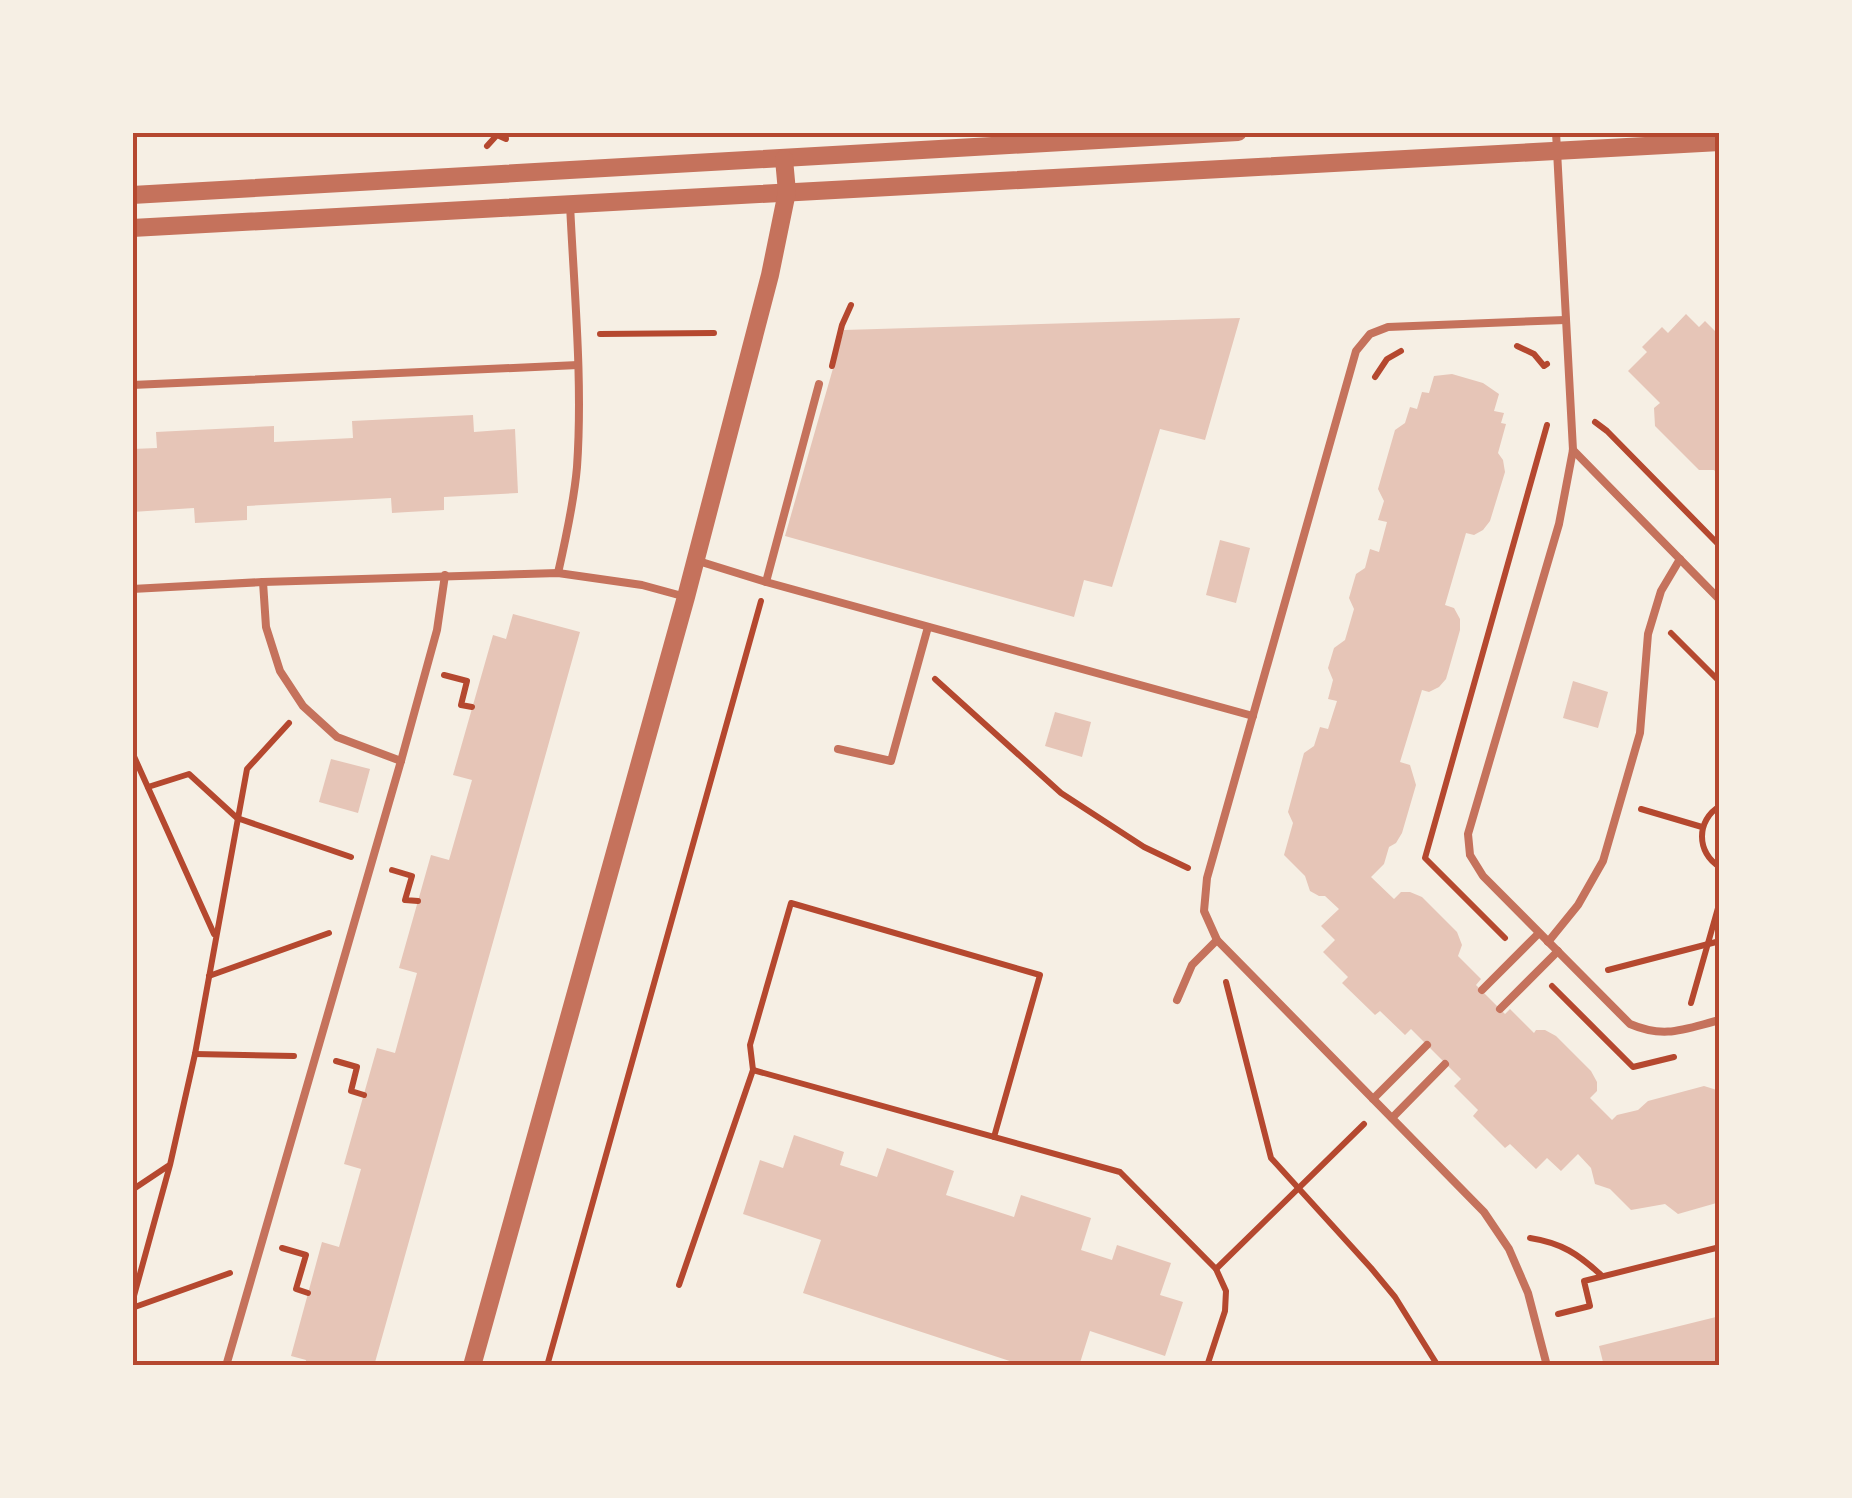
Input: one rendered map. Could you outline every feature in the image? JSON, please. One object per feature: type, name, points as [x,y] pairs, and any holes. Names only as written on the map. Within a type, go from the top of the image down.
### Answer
[{"type":"street","points":[[132,195],[1238,132]]},
{"type":"street","points":[[132,228],[787,192],[1556,142],[1720,142]]},
{"type":"street","points":[[472,1366],[686,598],[770,275],[787,192],[784,158]]},
{"type":"lane","points":[[1556,142],[1572,450],[1559,524],[1468,834],[1470,855],[1483,876],[1630,1024],[1650,1032],[1671,1032],[1720,1020]]},
{"type":"lane","points":[[558,573],[577,466],[578,365],[570,204]]},
{"type":"lane","points":[[1548,1366],[1528,1293],[1509,1249],[1484,1212],[1217,940],[1204,910],[1207,878],[1356,352],[1370,334],[1388,327],[1566,320]]},
{"type":"lane","points":[[132,384],[578,365]]},
{"type":"lane","points":[[766,582],[819,384]]},
{"type":"lane","points":[[1572,450],[1720,600]]},
{"type":"lane","points":[[695,560],[1252,716]]},
{"type":"lane","points":[[1548,942],[1578,905],[1603,861],[1640,733],[1648,634],[1661,590],[1680,560]]},
{"type":"lane","points":[[132,589],[558,573],[642,585],[686,598]]},
{"type":"lane","points":[[226,1366],[401,761],[437,630],[445,575]]},
{"type":"lane","points":[[263,582],[266,628],[280,671],[304,706],[337,737],[401,761]]},
{"type":"lane","points":[[838,750],[891,761],[928,627]]},
{"type":"lane","points":[[1482,990],[1539,933]]},
{"type":"lane","points":[[1177,1000],[1192,965],[1217,940]]},
{"type":"lane","points":[[1500,1009],[1558,951]]},
{"type":"lane","points":[[1373,1099],[1427,1045]]},
{"type":"lane","points":[[1392,1118],[1445,1064]]},
{"type":"path","points":[[819,384],[830,376],[851,305]]},
{"type":"path","points":[[576,335],[714,333]]},
{"type":"path","points":[[1508,345],[1534,354],[1549,381]]},
{"type":"path","points":[[1372,382],[1387,359],[1409,347]]},
{"type":"path","points":[[1544,366],[1567,354]]},
{"type":"path","points":[[1570,404],[1607,431],[1720,546]]},
{"type":"path","points":[[1520,953],[1424,858],[1551,412]]},
{"type":"path","points":[[546,1366],[766,582]]},
{"type":"path","points":[[1654,615],[1720,682]]},
{"type":"path","points":[[918,664],[1061,793],[1144,846],[1207,878]]},
{"type":"path","points":[[467,681],[461,704],[472,707]]},
{"type":"path","points":[[132,1306],[195,1054],[247,769],[304,706]]},
{"type":"path","points":[[132,752],[215,936]]},
{"type":"path","points":[[148,787],[190,774],[237,818],[372,864]]},
{"type":"path","points":[[1620,803],[1702,827]]},
{"type":"path","points":[[1720,806],[1711,811],[1702,827],[1702,846],[1711,862],[1720,866]]},
{"type":"path","points":[[412,876],[405,900],[418,901]]},
{"type":"path","points":[[1684,1029],[1720,901]]},
{"type":"path","points":[[679,1286],[753,1070],[750,1044],[791,903],[1040,975],[994,1137]]},
{"type":"path","points":[[208,977],[354,924]]},
{"type":"path","points":[[1217,940],[1271,1158],[1371,1268],[1438,1366]]},
{"type":"path","points":[[1583,976],[1720,941]]},
{"type":"path","points":[[1538,972],[1634,1068],[1685,1054]]},
{"type":"path","points":[[1230,1002],[1244,1008]]},
{"type":"path","points":[[195,1054],[316,1056]]},
{"type":"path","points":[[357,1067],[351,1091],[364,1095]]},
{"type":"path","points":[[753,1070],[1120,1172],[1216,1269],[1226,1290],[1225,1310],[1207,1366]]},
{"type":"path","points":[[1216,1269],[1364,1124],[1377,1136]]},
{"type":"path","points":[[132,1190],[170,1165]]},
{"type":"path","points":[[1534,1254],[1528,1238],[1552,1242],[1578,1254],[1602,1276]]},
{"type":"path","points":[[1555,1314],[1590,1306],[1584,1281],[1720,1247]]},
{"type":"path","points":[[306,1254],[296,1289],[308,1292]]},
{"type":"path","points":[[132,1306],[256,1264]]},
{"type":"path","points":[[1552,1301],[1560,1332]]},
{"type":"building","points":[[1686,314],[1699,327],[1705,321],[1720,336],[1720,476],[1714,470],[1699,470],[1655,426],[1654,408],[1660,403],[1628,371],[1647,352],[1642,347],[1662,327],[1668,333]]},
{"type":"building","points":[[1240,318],[1205,440],[1160,429],[1112,587],[1084,580],[1074,617],[785,536],[844,330]]},
{"type":"building","points":[[1452,374],[1483,383],[1499,394],[1494,411],[1504,413],[1501,423],[1506,424],[1498,453],[1505,472],[1490,521],[1474,535],[1466,533],[1445,605],[1454,608],[1460,630],[1446,679],[1429,692],[1422,690],[1400,762],[1410,765],[1416,785],[1402,833],[1389,847],[1384,864],[1371,877],[1394,899],[1401,892],[1422,897],[1457,932],[1462,945],[1458,956],[1481,979],[1476,985],[1505,1014],[1510,1009],[1534,1033],[1545,1030],[1556,1036],[1591,1071],[1597,1091],[1590,1098],[1612,1120],[1638,1110],[1648,1101],[1704,1086],[1720,1091],[1720,1202],[1678,1214],[1665,1204],[1631,1210],[1610,1189],[1595,1184],[1591,1168],[1578,1154],[1561,1171],[1547,1158],[1536,1169],[1510,1144],[1505,1148],[1473,1116],[1478,1110],[1454,1086],[1461,1079],[1411,1029],[1405,1035],[1380,1011],[1375,1015],[1342,983],[1348,977],[1323,952],[1335,940],[1321,926],[1339,909],[1325,896],[1310,891],[1305,876],[1284,855],[1293,823],[1288,812],[1304,753],[1314,746],[1320,727],[1328,729],[1337,701],[1328,699],[1333,680],[1328,668],[1334,648],[1345,640],[1354,609],[1349,598],[1356,574],[1365,568],[1370,549],[1379,552],[1387,522],[1378,520],[1384,501],[1378,489],[1395,430],[1405,423],[1410,407],[1417,409],[1422,392],[1429,393],[1434,376]]},
{"type":"building","points":[[473,415],[474,432],[515,429],[518,493],[444,497],[444,510],[392,513],[391,498],[247,506],[247,520],[195,523],[194,508],[132,512],[132,449],[157,448],[156,432],[274,426],[274,442],[353,438],[352,421]]},
{"type":"building","points":[[1220,540],[1250,548],[1236,603],[1206,595]]},
{"type":"building","points":[[513,614],[580,632],[374,1366],[305,1366],[306,1360],[291,1356],[322,1242],[339,1247],[361,1169],[344,1164],[377,1048],[395,1053],[417,973],[399,968],[431,855],[449,860],[472,780],[453,775],[493,635],[506,639]]},
{"type":"building","points":[[1573,681],[1608,692],[1598,728],[1563,718]]},
{"type":"building","points":[[1055,712],[1091,722],[1082,757],[1045,746]]},
{"type":"building","points":[[331,759],[370,769],[358,813],[319,802]]},
{"type":"building","points":[[794,1135],[844,1152],[840,1165],[877,1177],[887,1148],[954,1171],[946,1195],[1014,1217],[1021,1195],[1091,1218],[1081,1250],[1112,1260],[1117,1245],[1171,1263],[1160,1295],[1183,1302],[1165,1356],[1090,1331],[1079,1366],[1025,1366],[803,1293],[821,1240],[743,1214],[760,1160],[783,1168]]},
{"type":"building","points":[[1720,1316],[1720,1366],[1604,1366],[1599,1346]]}]
